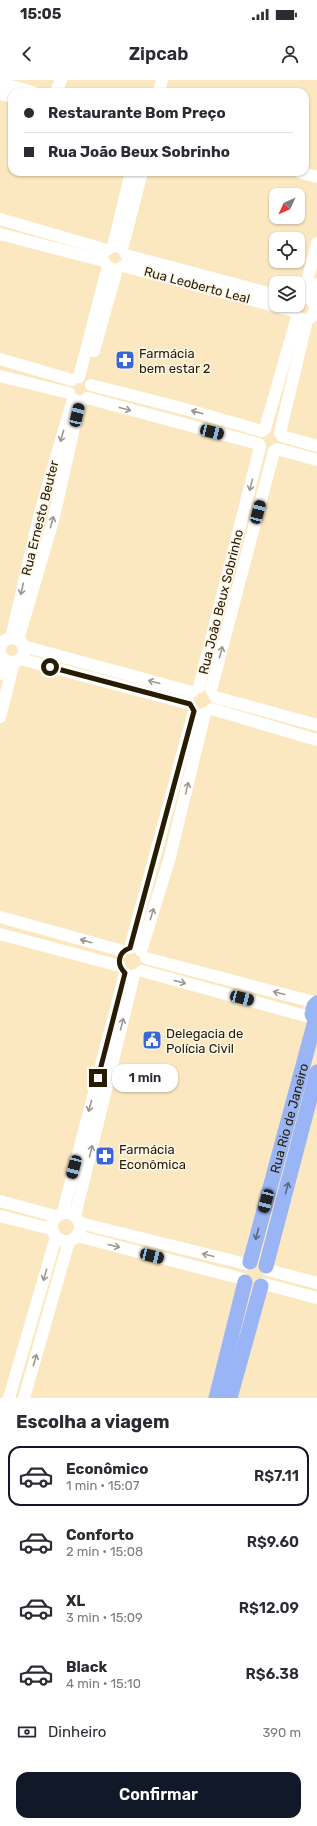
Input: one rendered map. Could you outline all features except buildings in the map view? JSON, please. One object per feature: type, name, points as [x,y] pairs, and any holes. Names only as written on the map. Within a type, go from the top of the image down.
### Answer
[{"type":"main road","name":"Rua Rio de Janeiro","points":[[248,1263],[315,1021],[312,1010],[317,1003]]},
{"type":"main road","name":"Rua Rio de Janeiro","points":[[267,1268],[317,1072]]},
{"type":"main road","points":[[216,1398],[244,1281],[242,1271],[248,1263],[259,1261],[267,1268],[268,1278],[262,1285],[230,1398]]},
{"type":"main road","points":[[244,1281],[252,1287],[262,1285]]},
{"type":"street","points":[[0,83],[15,88]]},
{"type":"street","points":[[115,258],[130,176]]},
{"type":"street","points":[[82,381],[115,258],[141,176]]},
{"type":"street","name":"Rua Leoberto Leal","points":[[0,219],[115,258],[306,308]]},
{"type":"street","name":"Rua Leoberto Leal","points":[[0,234],[115,258],[269,293]]},
{"type":"street","points":[[276,450],[281,443],[281,435],[317,243]]},
{"type":"street","points":[[259,446],[258,437],[263,430],[306,308],[317,284]]},
{"type":"street","points":[[0,359],[263,430],[275,429],[281,435],[317,446]]},
{"type":"street","points":[[0,376],[259,446],[267,451],[276,450],[317,460]]},
{"type":"street","points":[[77,398],[68,386],[82,381]]},
{"type":"street","points":[[77,398],[91,392],[82,381]]},
{"type":"street","name":"Rua Ernesto Beuter","points":[[11,641],[54,516],[77,398]]},
{"type":"street","name":"Rua João Beux Sobrinho","points":[[204,692],[259,446]]},
{"type":"street","name":"Rua João Beux Sobrinho","points":[[204,692],[276,450]]},
{"type":"street","points":[[0,674],[8,658],[23,653],[11,641]]},
{"type":"street","points":[[11,641],[204,692],[316,724],[314,739],[8,658],[0,647],[11,641]]},
{"type":"street","points":[[0,717],[8,658]]},
{"type":"street","points":[[200,710],[190,696],[204,692]]},
{"type":"street","points":[[130,971],[145,967],[135,952],[200,710],[216,701],[204,692]]},
{"type":"street","points":[[315,1021],[2,935],[4,918],[135,952],[317,1003]]},
{"type":"street","points":[[41,945],[45,929]]},
{"type":"street","points":[[130,971],[119,958],[135,952]]},
{"type":"street","points":[[9,1398],[53,1233],[51,1225],[59,1214],[130,971]]},
{"type":"street","points":[[0,1216],[53,1233],[64,1241],[73,1238],[79,1232],[77,1220],[130,971]]},
{"type":"street","points":[[0,1201],[59,1214],[67,1212],[77,1220],[248,1263]]},
{"type":"street","points":[[73,1238],[244,1281]]},
{"type":"street","points":[[24,1398],[73,1238]]},
{"type":"street","points":[[267,1268],[317,1283]]},
{"type":"street","points":[[262,1285],[317,1298]]},
{"type":"place","name":"Farmácia bem estar 2","points":[[125,360]]},
{"type":"place","name":"Delegacia de Polícia Civil","points":[[152,1040]]},
{"type":"place","name":"Farmácia Econômica","points":[[105,1156]]},
{"type":"route","points":[[50,667],[190,704],[194,711],[130,948],[123,951],[119,958],[120,966],[125,973],[98,1078]]}]
